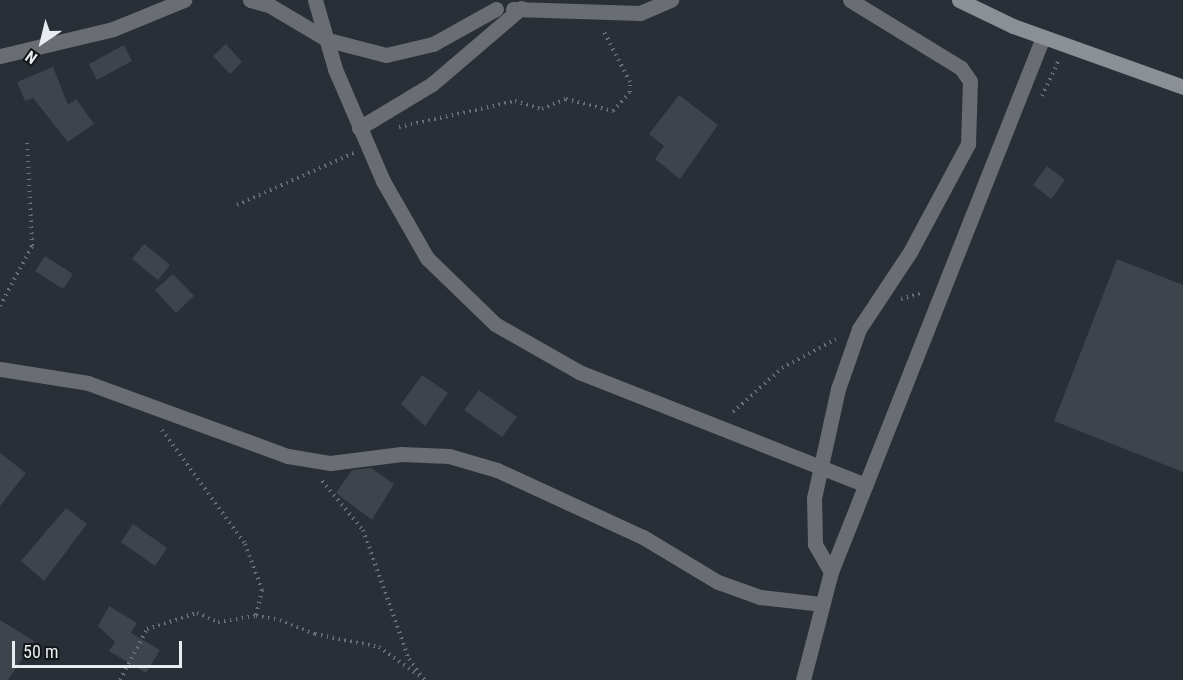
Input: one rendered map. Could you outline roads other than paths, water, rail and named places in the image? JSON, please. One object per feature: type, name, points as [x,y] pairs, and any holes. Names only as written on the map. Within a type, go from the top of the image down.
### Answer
[{"type":"street","points":[[0,56],[114,29],[184,0]]},
{"type":"street","points":[[250,0],[269,5],[328,40],[386,55],[433,44],[493,4],[521,9],[581,8],[640,14],[671,0]]},
{"type":"street","points":[[315,0],[359,128],[427,258],[495,324],[579,372],[820,469],[866,485]]},
{"type":"street","points":[[831,572],[815,543],[814,498],[838,389],[858,329],[910,252],[968,144],[970,81],[961,68],[850,0]]},
{"type":"street","points":[[959,0],[1043,37],[1183,87]]},
{"type":"street","points":[[359,128],[432,84],[521,9]]},
{"type":"street","points":[[803,680],[831,572],[1043,37]]},
{"type":"street","points":[[0,369],[88,383],[150,405],[232,440],[298,458],[330,463],[401,454],[449,456],[497,470],[563,499],[643,537],[718,582],[760,597],[821,604]]}]
